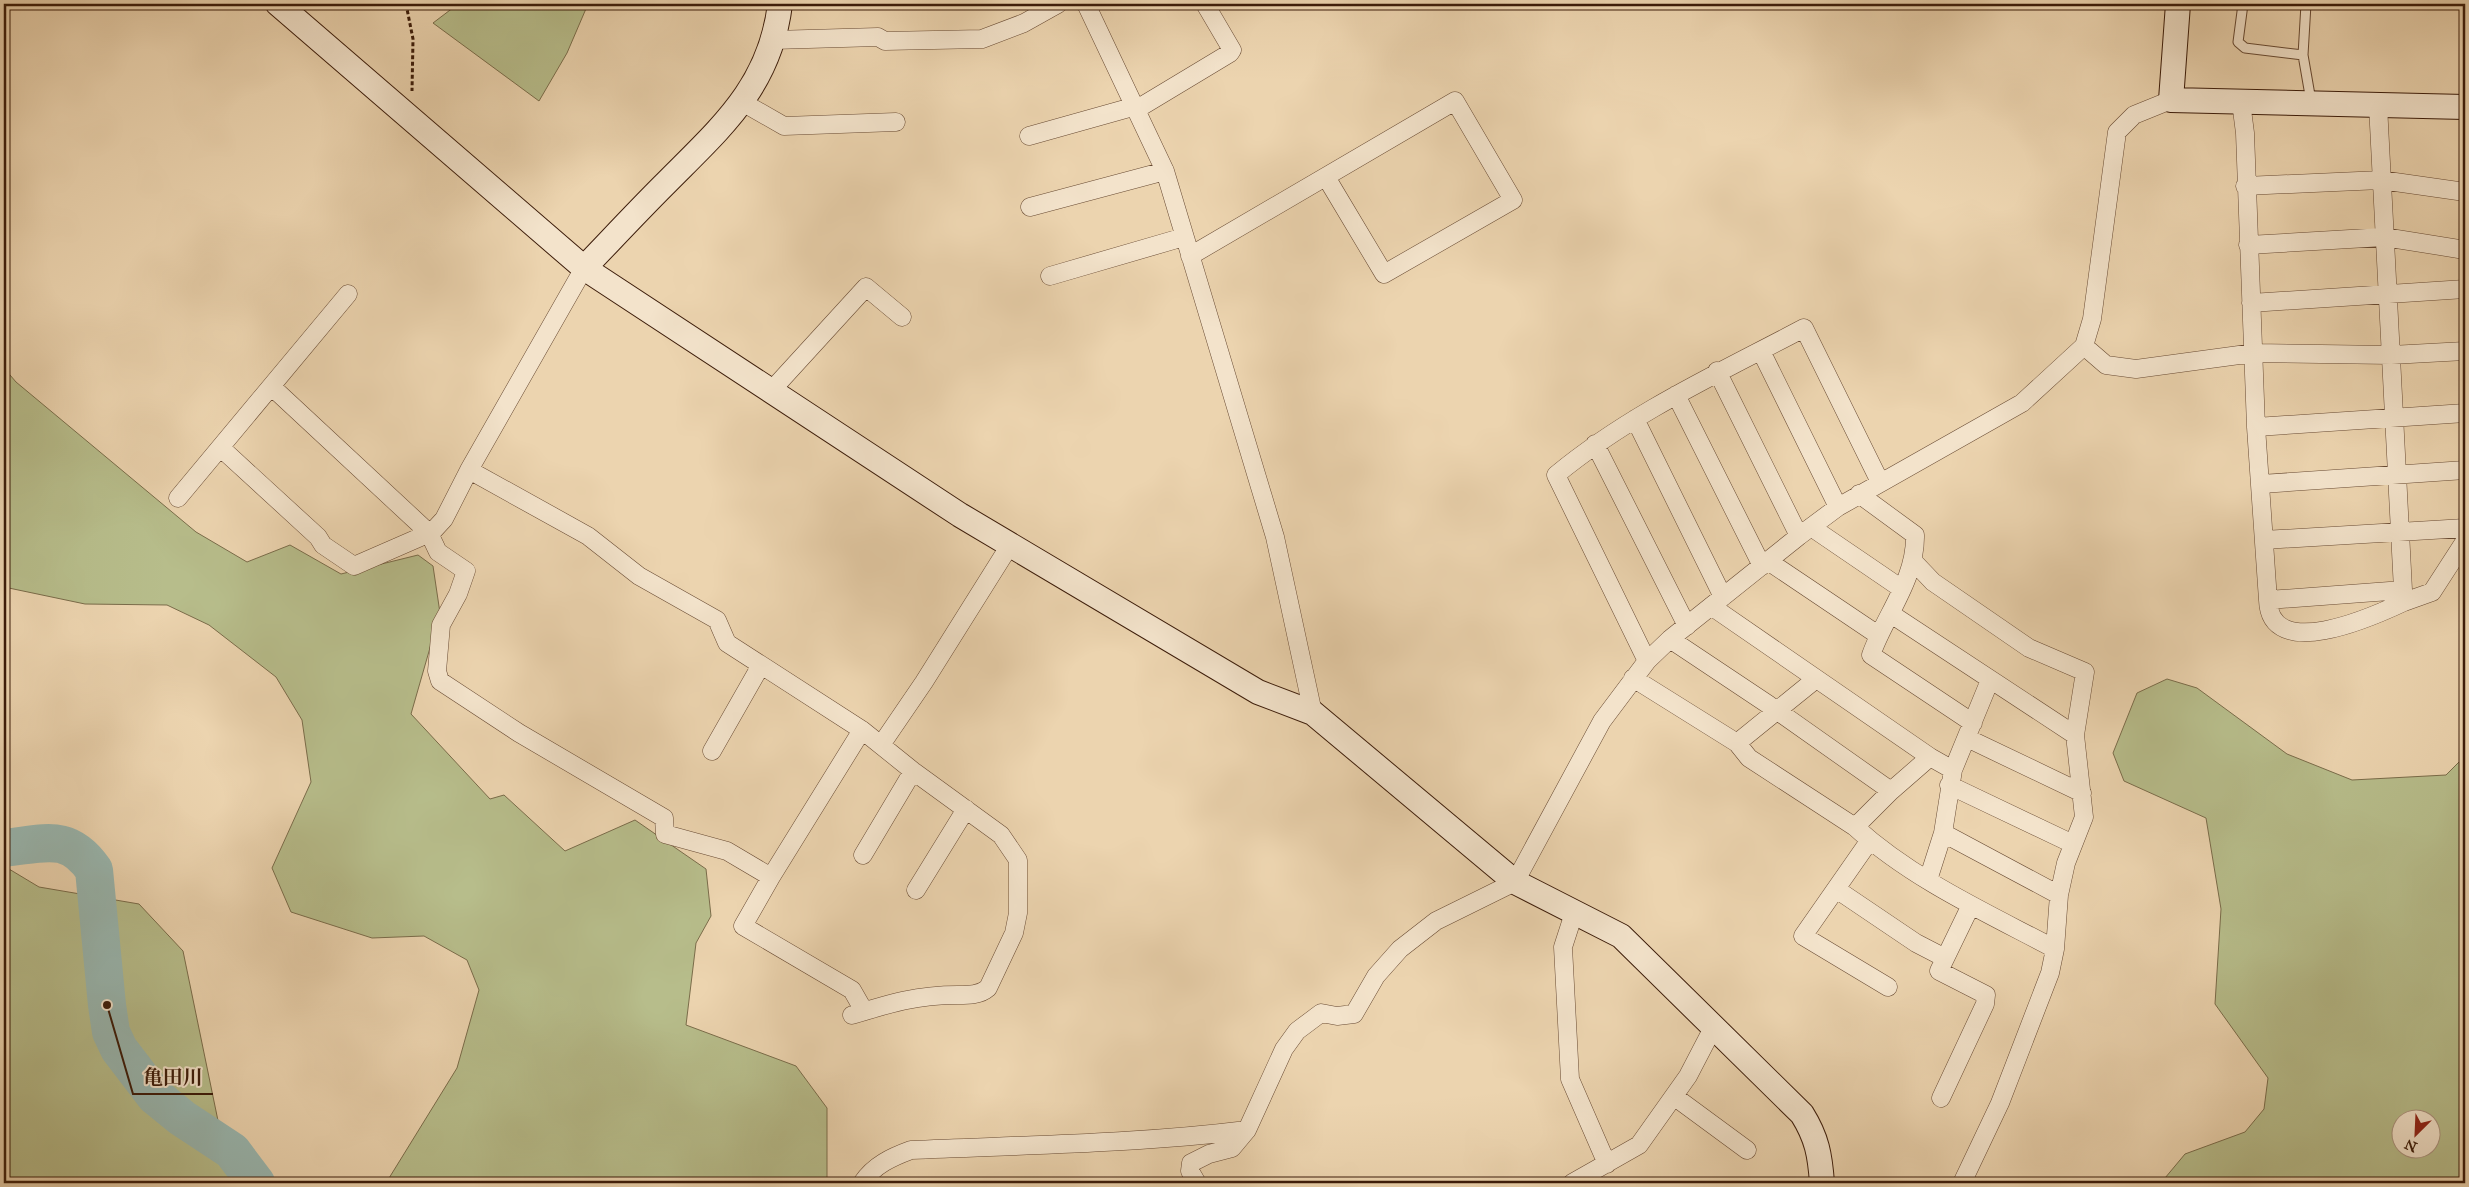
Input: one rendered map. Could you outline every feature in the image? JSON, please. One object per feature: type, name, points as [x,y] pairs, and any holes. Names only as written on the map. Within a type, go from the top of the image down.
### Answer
[{"type":"street","points":[[278,4],[584,268],[770,392],[960,515],[1258,692],[1313,713],[1514,882],[1620,936],[1802,1114],[1814,1134],[1820,1156],[1822,1183]]},
{"type":"street","points":[[221,448],[318,537],[323,545],[354,566],[429,533],[444,519],[469,470],[584,268],[720,130],[754,84],[773,40],[780,4]]},
{"type":"street","points":[[773,40],[878,37],[885,41],[982,39],[1024,23],[1058,4]]},
{"type":"street","points":[[1086,4],[1120,79],[1137,108],[1165,171],[1275,537],[1313,713]]},
{"type":"street","points":[[1029,136],[1137,108],[1230,53],[1232,50],[1205,4]]},
{"type":"street","points":[[2171,100],[2178,4]]},
{"type":"street","points":[[1197,1183],[1190,1171],[1191,1163],[1208,1154],[1232,1148],[1247,1130],[1284,1050],[1297,1031],[1321,1013],[1337,1016],[1354,1014],[1376,976],[1400,949],[1436,922],[1514,882],[1602,721],[1647,661],[1670,639],[1805,531],[1838,507],[2022,403],[2084,346],[2092,319],[2117,132],[2134,116],[2171,100],[2465,107]]},
{"type":"street","points":[[1190,256],[1455,101],[1513,200],[1384,274],[1326,177]]},
{"type":"street","points":[[742,102],[784,126],[896,122]]},
{"type":"street","points":[[2241,102],[2245,133],[2245,186],[2256,427],[2268,612],[2275,625],[2288,632],[2318,631],[2345,626],[2404,596]]},
{"type":"street","points":[[2378,105],[2404,596]]},
{"type":"street","points":[[1030,206],[1165,171]]},
{"type":"street","points":[[2245,186],[2381,180],[2465,192]]},
{"type":"street","points":[[1050,276],[1184,237]]},
{"type":"street","points":[[2248,245],[2384,237],[2465,250]]},
{"type":"street","points":[[770,392],[866,287],[902,316]]},
{"type":"street","points":[[2251,303],[2465,289]]},
{"type":"street","points":[[178,498],[348,294]]},
{"type":"street","points":[[1647,661],[1556,475],[1595,444],[1717,371],[1761,351],[1804,328],[1880,482]]},
{"type":"street","points":[[2084,346],[2106,365],[2136,369],[2254,353],[2391,356],[2465,351]]},
{"type":"street","points":[[1761,351],[1838,507]]},
{"type":"street","points":[[1717,371],[1805,531],[1902,589]]},
{"type":"street","points":[[272,387],[429,533],[438,552],[466,571],[462,585],[441,625],[437,671],[440,681],[519,734],[664,818],[665,834],[727,851],[771,876]]},
{"type":"street","points":[[1676,394],[1765,563],[1878,635]]},
{"type":"street","points":[[2256,427],[2465,413]]},
{"type":"street","points":[[1635,420],[1717,602],[1816,680],[1930,757],[1951,777],[2073,844]]},
{"type":"street","points":[[1595,444],[1687,626]]},
{"type":"street","points":[[469,470],[588,536],[639,576],[717,620],[727,643],[862,730],[913,771],[1001,835],[1018,860],[1018,913],[1014,933],[993,978],[983,992],[967,995],[925,996],[904,999],[858,1013],[852,990],[743,926],[771,876],[862,730]]},
{"type":"street","points":[[2260,484],[2465,470]]},
{"type":"street","points":[[1859,494],[1915,535],[1913,561],[1891,614],[1878,635],[1871,655],[1970,731],[2082,793]]},
{"type":"street","points":[[2264,540],[2465,528]]},
{"type":"street","points":[[2268,600],[2404,596],[2432,592],[2465,541]]},
{"type":"street","points":[[881,745],[924,682],[1010,545]]},
{"type":"street","points":[[1913,561],[1933,582],[2029,648],[2086,672],[2075,735],[2084,817],[2066,863],[2059,895],[2055,949],[2050,973],[2018,1059],[1978,1154],[1962,1183]]},
{"type":"street","points":[[1891,614],[2075,735]]},
{"type":"street","points":[[1670,639],[1891,791]]},
{"type":"street","points":[[712,751],[761,665]]},
{"type":"street","points":[[1634,678],[1737,743],[1749,758],[1855,826],[1870,840],[1928,880],[2055,949]]},
{"type":"street","points":[[1737,743],[1816,680]]},
{"type":"street","points":[[1928,880],[1943,833],[1951,777],[1990,680]]},
{"type":"street","points":[[1855,826],[1930,757]]},
{"type":"street","points":[[863,855],[913,771]]},
{"type":"street","points":[[916,890],[966,809]]},
{"type":"street","points":[[1943,833],[2059,895]]},
{"type":"street","points":[[1870,840],[1803,936],[1888,988]]},
{"type":"street","points":[[1836,889],[1916,943],[1945,958]]},
{"type":"street","points":[[1941,1098],[1985,1004],[1986,995],[1939,971],[1971,905]]},
{"type":"street","points":[[1574,913],[1563,948],[1570,1078],[1607,1164]]},
{"type":"street","points":[[1572,1183],[1639,1145],[1688,1076],[1714,1026]]},
{"type":"street","points":[[1674,1097],[1747,1150]]},
{"type":"street","points":[[862,1183],[868,1175],[890,1158],[911,1150],[1092,1143],[1192,1137],[1247,1130]]},
{"type":"lane","points":[[2243,4],[2238,42],[2245,48],[2303,55]]},
{"type":"lane","points":[[2306,4],[2303,55],[2311,104]]},
{"type":"path","points":[[404,113],[413,86],[413,39],[406,4]]},
{"type":"green space","points":[[458,4],[588,4],[567,53],[539,101],[433,23]]},
{"type":"green space","points":[[4,368],[16,382],[196,532],[247,562],[290,545],[341,574],[418,555],[433,566],[440,613],[411,714],[490,799],[504,795],[565,851],[635,820],[706,869],[711,916],[696,943],[686,1025],[796,1066],[827,1108],[827,1183],[386,1183],[457,1068],[479,990],[467,960],[424,936],[372,938],[291,912],[272,868],[311,782],[302,720],[276,677],[209,625],[167,605],[85,604],[4,587]]},
{"type":"green space","points":[[2167,679],[2197,688],[2287,754],[2352,780],[2446,775],[2465,756],[2465,1183],[2170,1183],[2165,1178],[2185,1154],[2245,1132],[2264,1109],[2268,1078],[2215,1004],[2221,909],[2206,818],[2124,781],[2113,753],[2137,693]]},
{"type":"green space","points":[[4,866],[39,887],[139,904],[183,951],[229,1174],[241,1183],[4,1183]]},
{"type":"waterway","points":[[4,848],[43,843],[65,845],[75,850],[94,870],[107,1005],[111,1032],[119,1049],[155,1096],[182,1118],[232,1151],[256,1183]]},
{"type":"place","name":"亀田川","points":[[107,1005]]}]
